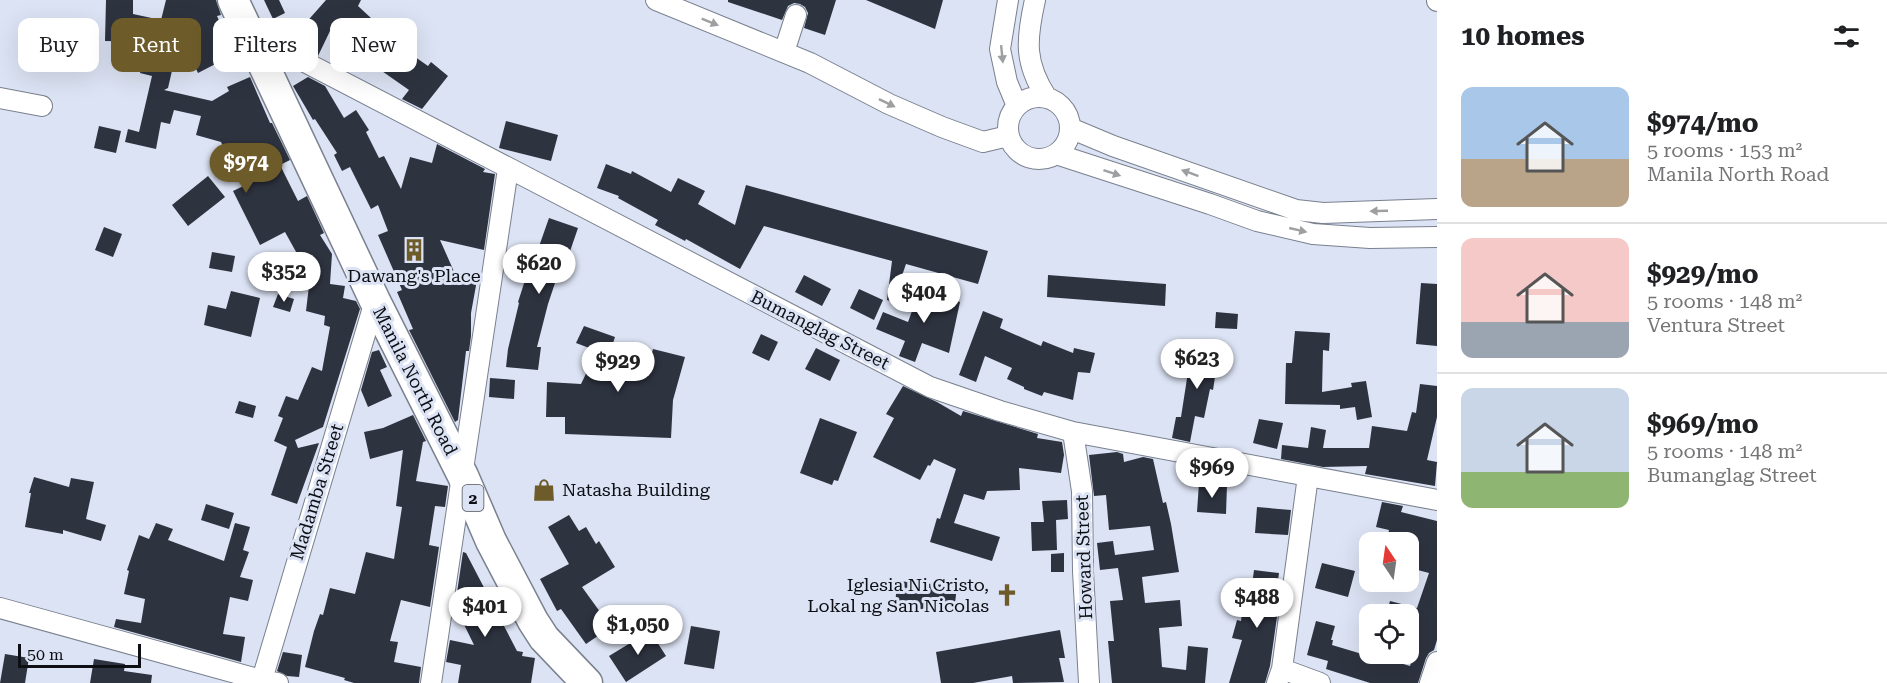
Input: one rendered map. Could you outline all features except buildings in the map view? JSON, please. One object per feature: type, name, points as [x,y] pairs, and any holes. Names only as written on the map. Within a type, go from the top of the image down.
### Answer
[{"type":"highway","name":"Manila North Road","points":[[233,0],[242,18]]},
{"type":"highway","name":"Manila North Road","points":[[267,72],[375,301],[463,476],[491,541],[532,621],[543,638],[587,683]]},
{"type":"street","points":[[656,0],[810,63],[889,104],[942,127],[983,142],[1008,136]]},
{"type":"street","points":[[1008,0],[1000,49],[1007,82],[1017,106]]},
{"type":"street","points":[[1035,0],[1029,34],[1028,57],[1036,82],[1047,98]]},
{"type":"street","points":[[784,52],[796,15]]},
{"type":"street","name":"Bumanglag Street","points":[[318,69],[930,387],[1000,411],[1073,432],[1437,500]]},
{"type":"street","points":[[1036,97],[1047,98],[1059,104],[1067,115],[1070,128],[1066,143],[1056,154],[1042,160],[1028,158],[1015,149],[1008,136],[1007,125],[1010,115],[1026,100],[1036,97]]},
{"type":"street","points":[[0,98],[42,106]]},
{"type":"street","points":[[1070,128],[1113,146],[1296,210],[1323,213],[1437,209]]},
{"type":"street","points":[[1056,154],[1257,221],[1313,234],[1370,238],[1437,237]]},
{"type":"street","points":[[431,683],[508,169]]},
{"type":"street","name":"Madamba Street","points":[[267,682],[375,301]]},
{"type":"street","name":"Howard Street","points":[[1073,432],[1082,492],[1083,571],[1089,683]]},
{"type":"street","points":[[1308,476],[1280,676],[1320,683]]},
{"type":"street","points":[[0,608],[267,682]]},
{"type":"street","points":[[1430,683],[1437,662]]},
{"type":"place","name":"Dawang's Place","points":[[414,250]]},
{"type":"place","name":"Natasha Building","points":[[544,490]]},
{"type":"place","name":"Iglesia Ni Cristo, Lokal ng San Nicolas","points":[[1007,595]]}]
